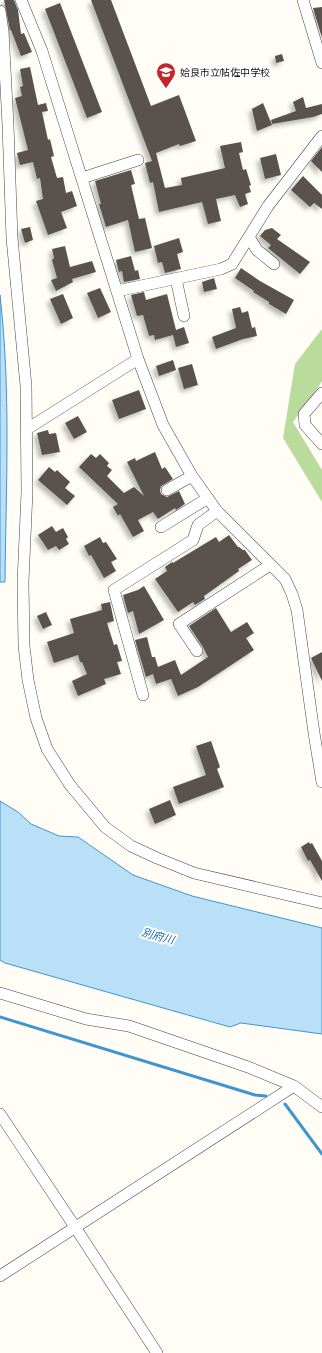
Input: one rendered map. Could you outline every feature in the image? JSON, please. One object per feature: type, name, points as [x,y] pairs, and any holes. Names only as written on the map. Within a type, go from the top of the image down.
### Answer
[{"type":"street","points":[[22,0],[42,51],[138,359],[163,425],[192,476],[217,511],[285,579],[292,594],[296,610],[322,782]]},
{"type":"street","points":[[303,0],[322,63]]},
{"type":"street","points":[[0,11],[3,31],[12,238],[26,386],[27,492],[23,582],[24,646],[28,680],[36,718],[47,750],[70,785],[105,827],[131,846],[194,873],[322,903]]},
{"type":"street","points":[[117,291],[222,270],[232,264],[268,206],[322,136]]},
{"type":"street","points":[[82,178],[138,160]]},
{"type":"street","points":[[249,237],[257,250],[274,264]]},
{"type":"street","points":[[176,279],[184,316]]},
{"type":"street","points":[[27,428],[138,359]]},
{"type":"street","points":[[322,393],[304,414],[305,425],[322,444]]},
{"type":"street","points":[[167,490],[192,476]]},
{"type":"street","points":[[161,527],[208,498]]},
{"type":"street","points":[[143,695],[114,590],[193,540],[198,525],[217,511]]},
{"type":"street","points":[[197,651],[179,624],[270,565]]},
{"type":"street","points":[[0,993],[86,1019],[129,1026],[248,1067],[294,1086],[322,1107]]},
{"type":"street","points":[[0,1276],[294,1086]]},
{"type":"street","points":[[0,1114],[157,1353]]},
{"type":"green space","points":[[322,329],[322,381],[293,422],[322,470],[322,502],[283,438],[295,364]]},
{"type":"water","points":[[0,295],[6,367],[7,403],[5,582],[0,582]]},
{"type":"water","name":"別府川","points":[[0,801],[18,812],[31,824],[59,836],[78,837],[133,875],[192,896],[322,928],[322,1034],[241,1023],[230,1027],[5,963],[0,960]]},
{"type":"building","points":[[4,0],[14,0],[18,10],[21,34],[24,33],[32,52],[21,56],[10,30]]},
{"type":"building","points":[[91,0],[111,0],[151,106],[179,95],[196,141],[180,146],[179,144],[156,153],[165,188],[182,185],[181,178],[225,168],[220,146],[241,142],[243,152],[239,153],[243,170],[246,169],[251,185],[249,186],[251,192],[245,194],[248,204],[240,207],[235,195],[216,199],[221,221],[208,224],[202,202],[159,212],[153,182],[150,183],[145,163],[152,161]]},
{"type":"building","points":[[60,3],[102,112],[87,118],[45,9]]},
{"type":"building","points":[[322,7],[322,38],[313,8]]},
{"type":"building","points":[[282,54],[284,61],[276,63],[275,56]]},
{"type":"building","points":[[30,67],[38,105],[46,103],[48,111],[42,112],[48,140],[50,139],[54,156],[51,157],[57,178],[63,177],[66,193],[72,191],[77,206],[61,212],[67,228],[48,235],[36,201],[43,199],[40,178],[37,179],[33,162],[20,165],[17,153],[28,150],[15,98],[22,96],[20,87],[23,86],[20,69]]},
{"type":"building","points":[[303,97],[306,108],[322,104],[322,114],[272,124],[271,120],[296,111],[293,102]]},
{"type":"building","points":[[263,103],[272,125],[257,131],[252,109]]},
{"type":"building","points":[[322,147],[322,172],[311,161]]},
{"type":"building","points":[[276,154],[281,175],[265,179],[260,158]]},
{"type":"building","points":[[131,170],[135,184],[131,185],[139,219],[145,218],[152,248],[135,252],[128,220],[106,227],[99,204],[101,204],[95,181]]},
{"type":"building","points":[[303,176],[322,195],[322,209],[314,203],[310,207],[291,190]]},
{"type":"building","points":[[30,227],[33,240],[25,243],[21,229]]},
{"type":"building","points":[[272,228],[281,235],[277,239],[310,262],[300,274],[268,248],[271,245],[260,236],[265,230]]},
{"type":"building","points":[[179,238],[183,252],[177,254],[181,269],[165,273],[162,262],[158,263],[154,246]]},
{"type":"building","points":[[65,246],[70,267],[92,261],[96,272],[72,279],[73,282],[56,291],[51,280],[57,278],[52,260],[54,258],[52,249]]},
{"type":"building","points":[[131,256],[135,271],[138,270],[140,279],[124,282],[122,271],[119,272],[116,260]]},
{"type":"building","points":[[241,268],[260,281],[294,300],[286,314],[269,304],[269,302],[235,278]]},
{"type":"building","points":[[214,278],[217,289],[204,292],[202,282]]},
{"type":"building","points":[[100,288],[111,312],[98,318],[87,293]]},
{"type":"building","points":[[144,292],[146,300],[167,294],[176,330],[184,327],[189,343],[176,347],[173,335],[155,340],[154,335],[149,336],[143,315],[137,316],[131,295]]},
{"type":"building","points":[[63,294],[73,318],[61,324],[50,299]]},
{"type":"building","points":[[240,307],[242,313],[248,311],[252,328],[255,327],[257,336],[243,339],[216,349],[212,337],[236,328],[232,309]]},
{"type":"building","points":[[173,360],[176,370],[159,376],[156,366]]},
{"type":"building","points":[[192,364],[198,385],[184,389],[178,368]]},
{"type":"building","points":[[139,390],[146,409],[119,419],[112,400]]},
{"type":"building","points":[[78,416],[87,432],[74,439],[65,423]]},
{"type":"building","points":[[48,430],[49,434],[56,433],[60,452],[42,455],[37,433]]},
{"type":"building","points":[[155,452],[162,469],[165,467],[173,479],[161,486],[161,494],[167,497],[179,491],[185,504],[176,510],[175,508],[158,519],[153,512],[138,520],[144,531],[133,537],[120,514],[118,516],[113,507],[118,504],[79,467],[91,454],[96,458],[100,454],[109,463],[107,466],[112,470],[107,476],[124,493],[134,487],[144,496],[127,462],[135,458],[136,461]]},
{"type":"building","points":[[49,467],[55,472],[57,470],[70,482],[65,488],[75,496],[67,505],[38,480]]},
{"type":"building","points":[[52,526],[56,532],[63,528],[68,537],[66,539],[69,544],[59,550],[56,546],[48,550],[38,535]]},
{"type":"building","points":[[229,535],[238,547],[245,550],[252,560],[204,596],[205,599],[195,605],[193,602],[178,612],[155,579],[167,571],[165,567],[172,562],[173,563],[216,537],[219,542]]},
{"type":"building","points":[[100,537],[103,543],[106,542],[117,559],[111,562],[116,571],[104,578],[84,546]]},
{"type":"building","points":[[144,586],[164,620],[139,634],[133,611],[128,613],[123,595],[138,590]]},
{"type":"building","points":[[110,602],[114,621],[107,623],[114,645],[117,644],[122,661],[117,662],[121,674],[104,679],[106,684],[78,696],[72,681],[87,674],[78,655],[54,663],[47,642],[74,633],[70,619],[102,610],[101,604]]},
{"type":"building","points":[[216,608],[231,632],[247,622],[254,633],[246,638],[254,650],[198,687],[178,696],[171,679],[156,684],[153,674],[146,677],[135,640],[147,637],[152,657],[155,657],[158,667],[175,660],[181,675],[208,657],[189,626]]},
{"type":"building","points":[[46,612],[52,625],[43,629],[37,616]]},
{"type":"building","points":[[322,652],[322,681],[311,658]]},
{"type":"building","points":[[211,741],[220,767],[217,769],[224,787],[179,804],[173,787],[206,775],[196,746]]},
{"type":"building","points":[[170,800],[176,815],[155,824],[149,809]]},
{"type":"building","points":[[309,842],[310,844],[312,843],[322,861],[322,881],[310,860],[308,861],[301,847]]},
{"type":"waterway","points":[[0,1017],[255,1095],[266,1096]]},
{"type":"waterway","points":[[285,1104],[322,1154]]},
{"type":"place","name":"姶良市立帖佐中学校","points":[[166,89]]}]
